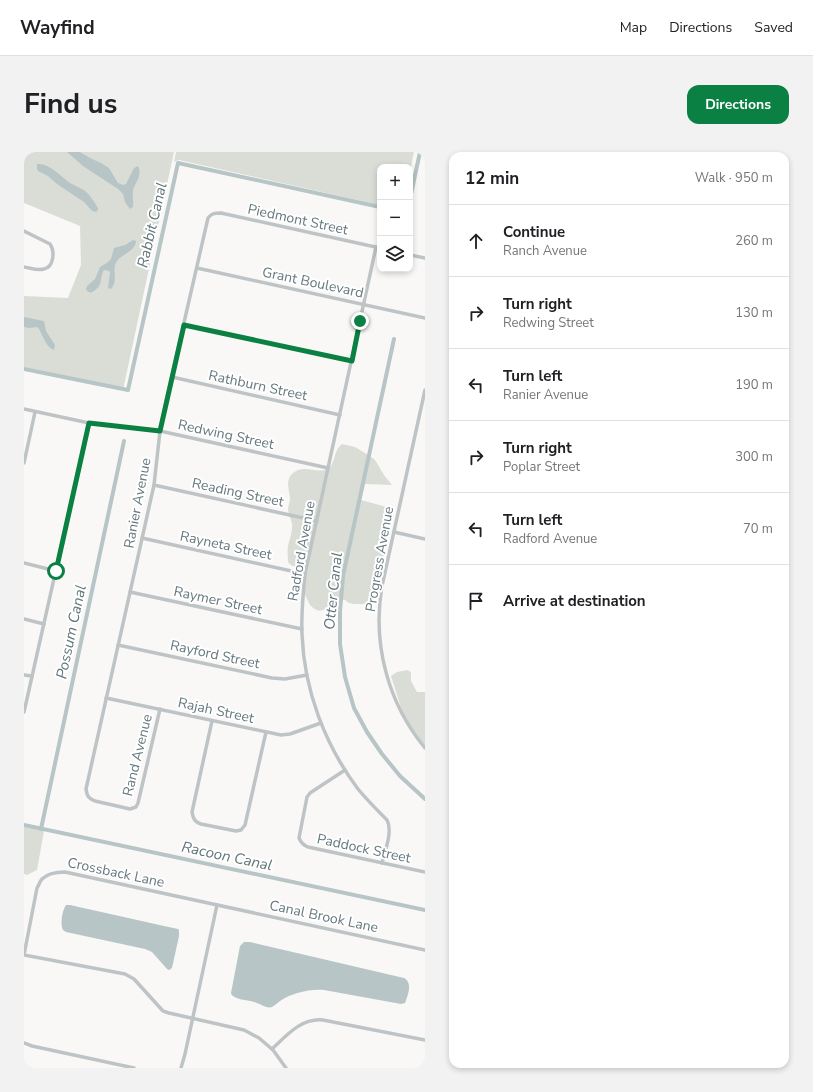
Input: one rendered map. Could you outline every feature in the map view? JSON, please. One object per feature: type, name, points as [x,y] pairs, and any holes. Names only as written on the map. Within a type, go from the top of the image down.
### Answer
[{"type":"street","name":"Piedmont Street","points":[[211,214],[222,213],[377,248]]},
{"type":"street","name":"Ranier Avenue","points":[[136,806],[130,809],[94,802],[87,796],[86,789],[154,485],[160,431],[206,223],[211,214]]},
{"type":"street","points":[[24,231],[50,244],[53,252],[51,263],[48,267],[39,270],[24,267]]},
{"type":"street","name":"Radford Avenue","points":[[377,252],[364,304],[305,574],[302,596],[302,629],[307,675],[312,698],[331,746],[359,790],[389,824],[382,863]]},
{"type":"street","points":[[413,256],[425,258]]},
{"type":"street","name":"Grant Boulevard","points":[[197,268],[425,318]]},
{"type":"street","points":[[184,325],[352,361]]},
{"type":"street","name":"Rathburn Street","points":[[172,377],[340,414]]},
{"type":"street","name":"Progress Avenue","points":[[425,390],[380,598],[378,626],[386,674],[392,692],[407,724],[425,748]]},
{"type":"street","name":"Redwing Street","points":[[24,409],[89,423],[160,431],[328,468]]},
{"type":"street","points":[[24,463],[35,412]]},
{"type":"street","points":[[24,712],[89,423]]},
{"type":"street","name":"Reading Street","points":[[154,485],[317,521]]},
{"type":"street","points":[[394,532],[425,539]]},
{"type":"street","name":"Rayneta Street","points":[[142,538],[305,574]]},
{"type":"street","points":[[24,564],[56,571]]},
{"type":"street","name":"Raymer Street","points":[[130,592],[302,629]]},
{"type":"street","points":[[24,619],[44,624]]},
{"type":"street","name":"Rayford Street","points":[[118,645],[272,678],[286,679],[307,675]]},
{"type":"street","points":[[24,675],[32,676]]},
{"type":"street","name":"Rajah Street","points":[[106,698],[280,735],[285,735],[321,723]]},
{"type":"street","name":"Rand Avenue","points":[[136,806],[140,799],[160,709]]},
{"type":"street","points":[[212,721],[192,812],[193,819],[209,826],[232,831],[241,830],[245,825],[266,732]]},
{"type":"street","name":"Paddock Street","points":[[345,770],[310,793],[307,797],[298,838],[303,846],[425,872]]},
{"type":"street","name":"Crossback Lane","points":[[24,955],[37,888],[42,879],[58,872],[65,872],[218,905]]},
{"type":"street","points":[[181,1068],[184,1063],[218,905]]},
{"type":"street","name":"Canal Brook Lane","points":[[218,905],[425,950]]},
{"type":"street","points":[[24,955],[126,974],[134,979],[163,1011],[168,1014],[193,1018],[244,1030],[259,1038],[272,1049],[286,1068]]},
{"type":"street","points":[[272,1049],[300,1024],[314,1020],[323,1020],[425,1040]]},
{"type":"street","points":[[24,1043],[134,1068]]},
{"type":"street","points":[[424,1068],[425,1064]]},
{"type":"shaded area","points":[[24,152],[174,152],[123,390],[24,367],[24,296],[68,298],[81,265],[80,226],[24,203]]},
{"type":"shaded area","points":[[67,152],[80,152],[101,163],[109,168],[118,183],[123,185],[126,184],[134,168],[138,166],[140,173],[133,191],[133,207],[130,209],[125,202],[123,194],[118,189],[83,166]]},
{"type":"shaded area","points":[[176,152],[414,152],[412,164],[377,164],[377,204],[179,160],[174,162]]},
{"type":"shaded area","points":[[37,164],[42,164],[55,170],[70,183],[84,191],[92,199],[98,210],[96,212],[92,211],[84,202],[57,184],[48,176],[38,171]]},
{"type":"shaded area","points":[[133,240],[136,241],[134,247],[115,264],[115,278],[111,289],[108,288],[110,272],[104,270],[99,286],[94,291],[87,291],[87,286],[95,279],[100,267],[111,259],[114,248],[125,245]]},
{"type":"shaded area","points":[[24,317],[44,321],[46,331],[55,345],[54,350],[47,344],[37,327],[24,327]]},
{"type":"shaded area","points":[[342,444],[355,447],[375,460],[392,485],[365,484],[361,500],[394,509],[376,590],[372,599],[365,604],[351,604],[345,600],[340,600],[329,608],[320,611],[311,606],[305,595],[306,579],[304,572],[288,562],[288,548],[292,526],[288,510],[290,498],[288,483],[292,474],[300,469],[321,471],[329,468],[333,463],[337,450]]},
{"type":"shaded area","points":[[407,670],[411,672],[411,681],[417,692],[425,692],[425,747],[403,714],[391,676],[397,672]]},
{"type":"shaded area","points":[[24,826],[44,831],[37,870],[27,875],[24,874]]},
{"type":"shaded area","points":[[66,905],[178,929],[179,936],[172,968],[169,970],[167,969],[152,952],[145,949],[66,932],[62,927],[62,918]]},
{"type":"shaded area","points":[[244,942],[250,942],[404,978],[407,980],[409,986],[405,1003],[401,1004],[324,990],[304,991],[283,999],[272,1007],[265,1007],[254,1002],[238,998],[233,996],[231,993],[240,946]]},
{"type":"waterway","name":"Rabbit Canal","points":[[413,185],[420,152]]},
{"type":"waterway","name":"Rabbit Canal","points":[[24,369],[128,390],[178,163],[377,206]]},
{"type":"waterway","name":"Otter Canal","points":[[394,339],[343,576],[340,611],[340,644],[345,677],[354,708],[367,732],[382,754],[400,776],[425,799]]},
{"type":"waterway","name":"Possum Canal","points":[[41,829],[124,441]]},
{"type":"waterway","name":"Racoon Canal","points":[[24,825],[425,910]]},
{"type":"route","points":[[56,571],[89,423],[160,431],[184,325],[352,361],[360,321]]}]
